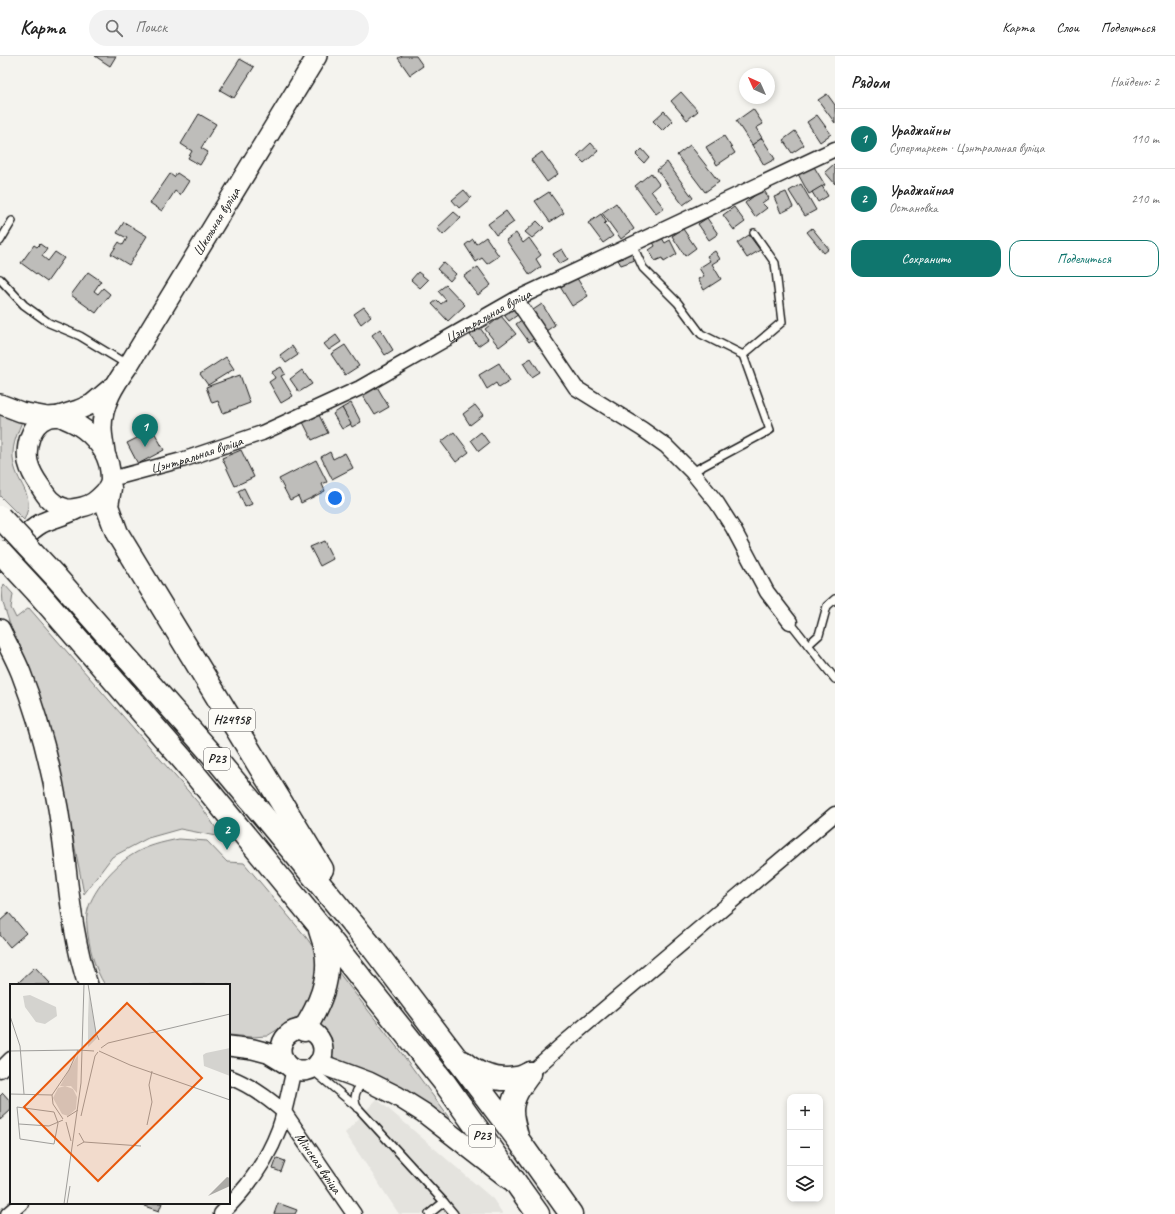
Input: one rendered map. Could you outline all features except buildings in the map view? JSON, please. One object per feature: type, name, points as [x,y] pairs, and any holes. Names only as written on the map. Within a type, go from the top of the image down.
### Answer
[{"type":"highway","name":"Н24958","points":[[110,484],[107,506],[117,533],[325,874],[372,947]]},
{"type":"highway","name":"Р23","points":[[0,517],[55,576],[217,760],[372,947],[517,1138],[571,1214]]},
{"type":"highway","name":"Р23","points":[[0,552],[38,593],[184,761],[317,923],[444,1082],[538,1214]]},
{"type":"highway","points":[[294,1034],[314,1014],[324,986],[327,972],[326,951],[317,923]]},
{"type":"highway","points":[[453,1054],[466,1065],[478,1072],[491,1076],[504,1079],[517,1078],[530,1073]]},
{"type":"highway","points":[[517,1138],[512,1111],[514,1098],[530,1073]]},
{"type":"street","name":"Школьная вуліца","points":[[114,386],[128,366],[317,56]]},
{"type":"street","name":"Цэнтральная вуліца","points":[[110,484],[138,472],[182,460],[262,433],[339,398],[360,388],[516,299],[835,149]]},
{"type":"street","points":[[516,299],[576,388],[660,442],[692,472],[717,503],[733,528],[767,592],[790,622]]},
{"type":"street","name":"Н24958","points":[[0,562],[35,527],[38,522],[40,509],[38,492],[28,462],[27,451],[29,440],[34,428],[40,422],[92,404],[114,386]]},
{"type":"street","name":"Н24958","points":[[35,527],[95,502],[110,484],[109,464],[105,452],[102,427],[104,408],[114,386]]},
{"type":"street","name":"Н24958","points":[[0,404],[21,412],[53,417],[78,425],[97,442],[105,452]]},
{"type":"street","name":"Н24958","points":[[33,476],[54,504],[65,509],[80,508]]},
{"type":"street","points":[[0,629],[21,672],[48,756],[58,808],[73,919],[83,969],[88,984]]},
{"type":"street","points":[[530,1073],[576,1032],[835,814]]},
{"type":"street","points":[[294,1034],[282,1044],[282,1058],[302,1066]]},
{"type":"street","points":[[254,1049],[272,1045],[294,1034],[315,1034],[319,1039],[322,1051],[302,1066],[284,1112]]},
{"type":"street","points":[[230,1046],[254,1049],[302,1066],[369,1082],[397,1096],[424,1113],[521,1189]]},
{"type":"street","points":[[0,1070],[10,1060]]},
{"type":"street","name":"Мінская вуліца","points":[[230,1077],[250,1086],[284,1112],[354,1214]]},
{"type":"street","name":"Мінская вуліца","points":[[221,1214],[250,1182],[261,1165],[276,1136],[284,1112]]},
{"type":"street","points":[[8,1214],[20,1204]]},
{"type":"lane","points":[[0,241],[12,221]]},
{"type":"lane","points":[[742,355],[782,322],[775,263],[754,234]]},
{"type":"lane","points":[[632,244],[643,268],[678,303],[701,334],[742,355],[770,430],[692,472]]},
{"type":"lane","points":[[0,279],[24,304],[49,323],[80,336],[128,366]]},
{"type":"lane","points":[[808,645],[819,636],[826,606],[835,599]]},
{"type":"lane","points":[[790,622],[835,679]]},
{"type":"lane","points":[[302,1066],[358,1108],[454,1214]]},
{"type":"lane","points":[[358,1108],[354,1100],[357,1091],[362,1085],[369,1082]]},
{"type":"lane","points":[[429,1214],[444,1202]]},
{"type":"shaded area","points":[[0,412],[23,419],[13,448],[13,458],[17,475],[27,495],[28,503],[24,520],[0,496]]},
{"type":"shaded area","points":[[4,584],[13,594],[11,608],[16,618],[29,608],[201,806],[222,837],[180,829],[148,838],[112,857],[84,894],[56,750],[35,683],[13,634],[3,603],[2,590]]},
{"type":"shaded area","points":[[179,839],[207,841],[227,862],[244,863],[306,937],[315,950],[316,975],[312,1001],[301,1015],[267,1036],[252,1037],[230,1035],[230,984],[104,984],[95,964],[88,935],[87,914],[89,906],[98,889],[118,866],[137,852],[161,843]]},
{"type":"shaded area","points":[[335,968],[400,1051],[458,1130],[339,1062],[332,1056],[327,1036],[316,1024]]},
{"type":"shaded area","points":[[377,1099],[493,1199],[503,1214],[399,1214],[345,1133]]},
{"type":"place","name":"Ураджайны","points":[[145,447]]},
{"type":"place","name":"Ураджайная","points":[[227,850]]}]
